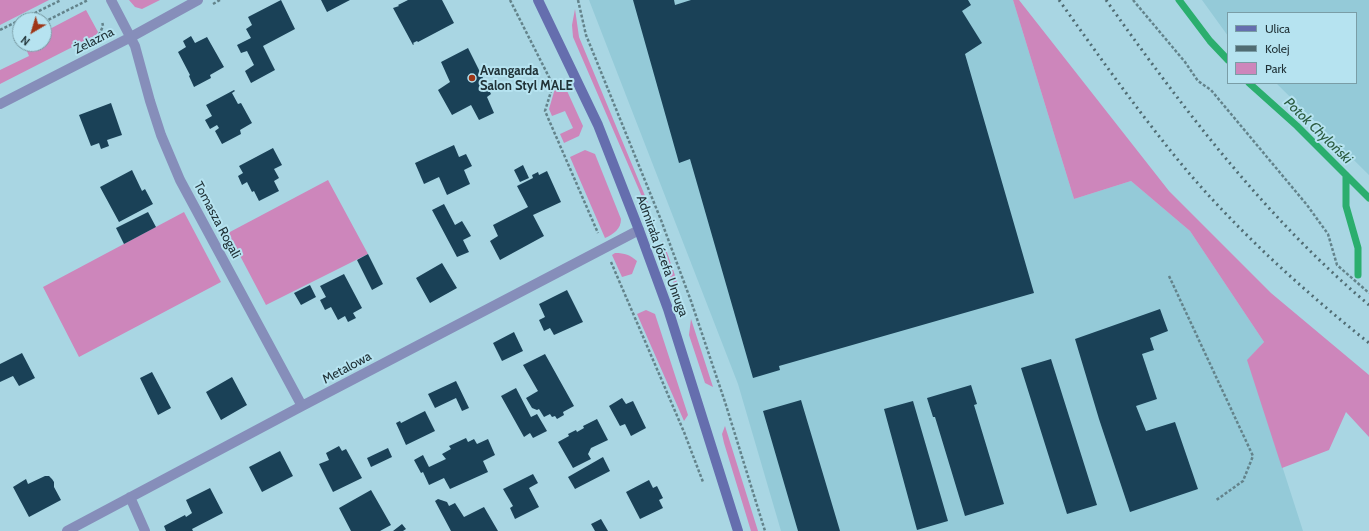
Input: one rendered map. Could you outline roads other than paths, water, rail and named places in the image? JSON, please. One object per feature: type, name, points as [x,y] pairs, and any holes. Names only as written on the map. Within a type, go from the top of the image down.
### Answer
[{"type":"street","name":"Tomasza Rogali","points":[[111,0],[136,46],[161,135],[180,180],[302,406]]},
{"type":"street","name":"Żelazna","points":[[0,104],[131,37],[198,0]]},
{"type":"street","name":"Admirała Józefa Unruga","points":[[538,0],[598,125],[639,230],[668,309],[738,531]]},
{"type":"street","name":"Metalowa","points":[[67,531],[604,247],[639,230]]},
{"type":"street","points":[[130,497],[145,531]]},
{"type":"waterway","name":"Potok Chyloński","points":[[1179,0],[1210,41],[1227,59]]},
{"type":"waterway","name":"Potok Chyloński","points":[[1250,84],[1297,126],[1369,198]]},
{"type":"waterway","points":[[1346,175],[1346,206],[1358,248],[1358,275]]},
{"type":"railway","points":[[1059,0],[1138,109],[1188,172],[1230,218],[1274,262],[1369,343]]},
{"type":"railway","points":[[1106,0],[1196,122],[1228,161],[1295,236],[1369,305]]},
{"type":"place","name":"Avangarda Salon Styl MALE","points":[[472,78]]}]
